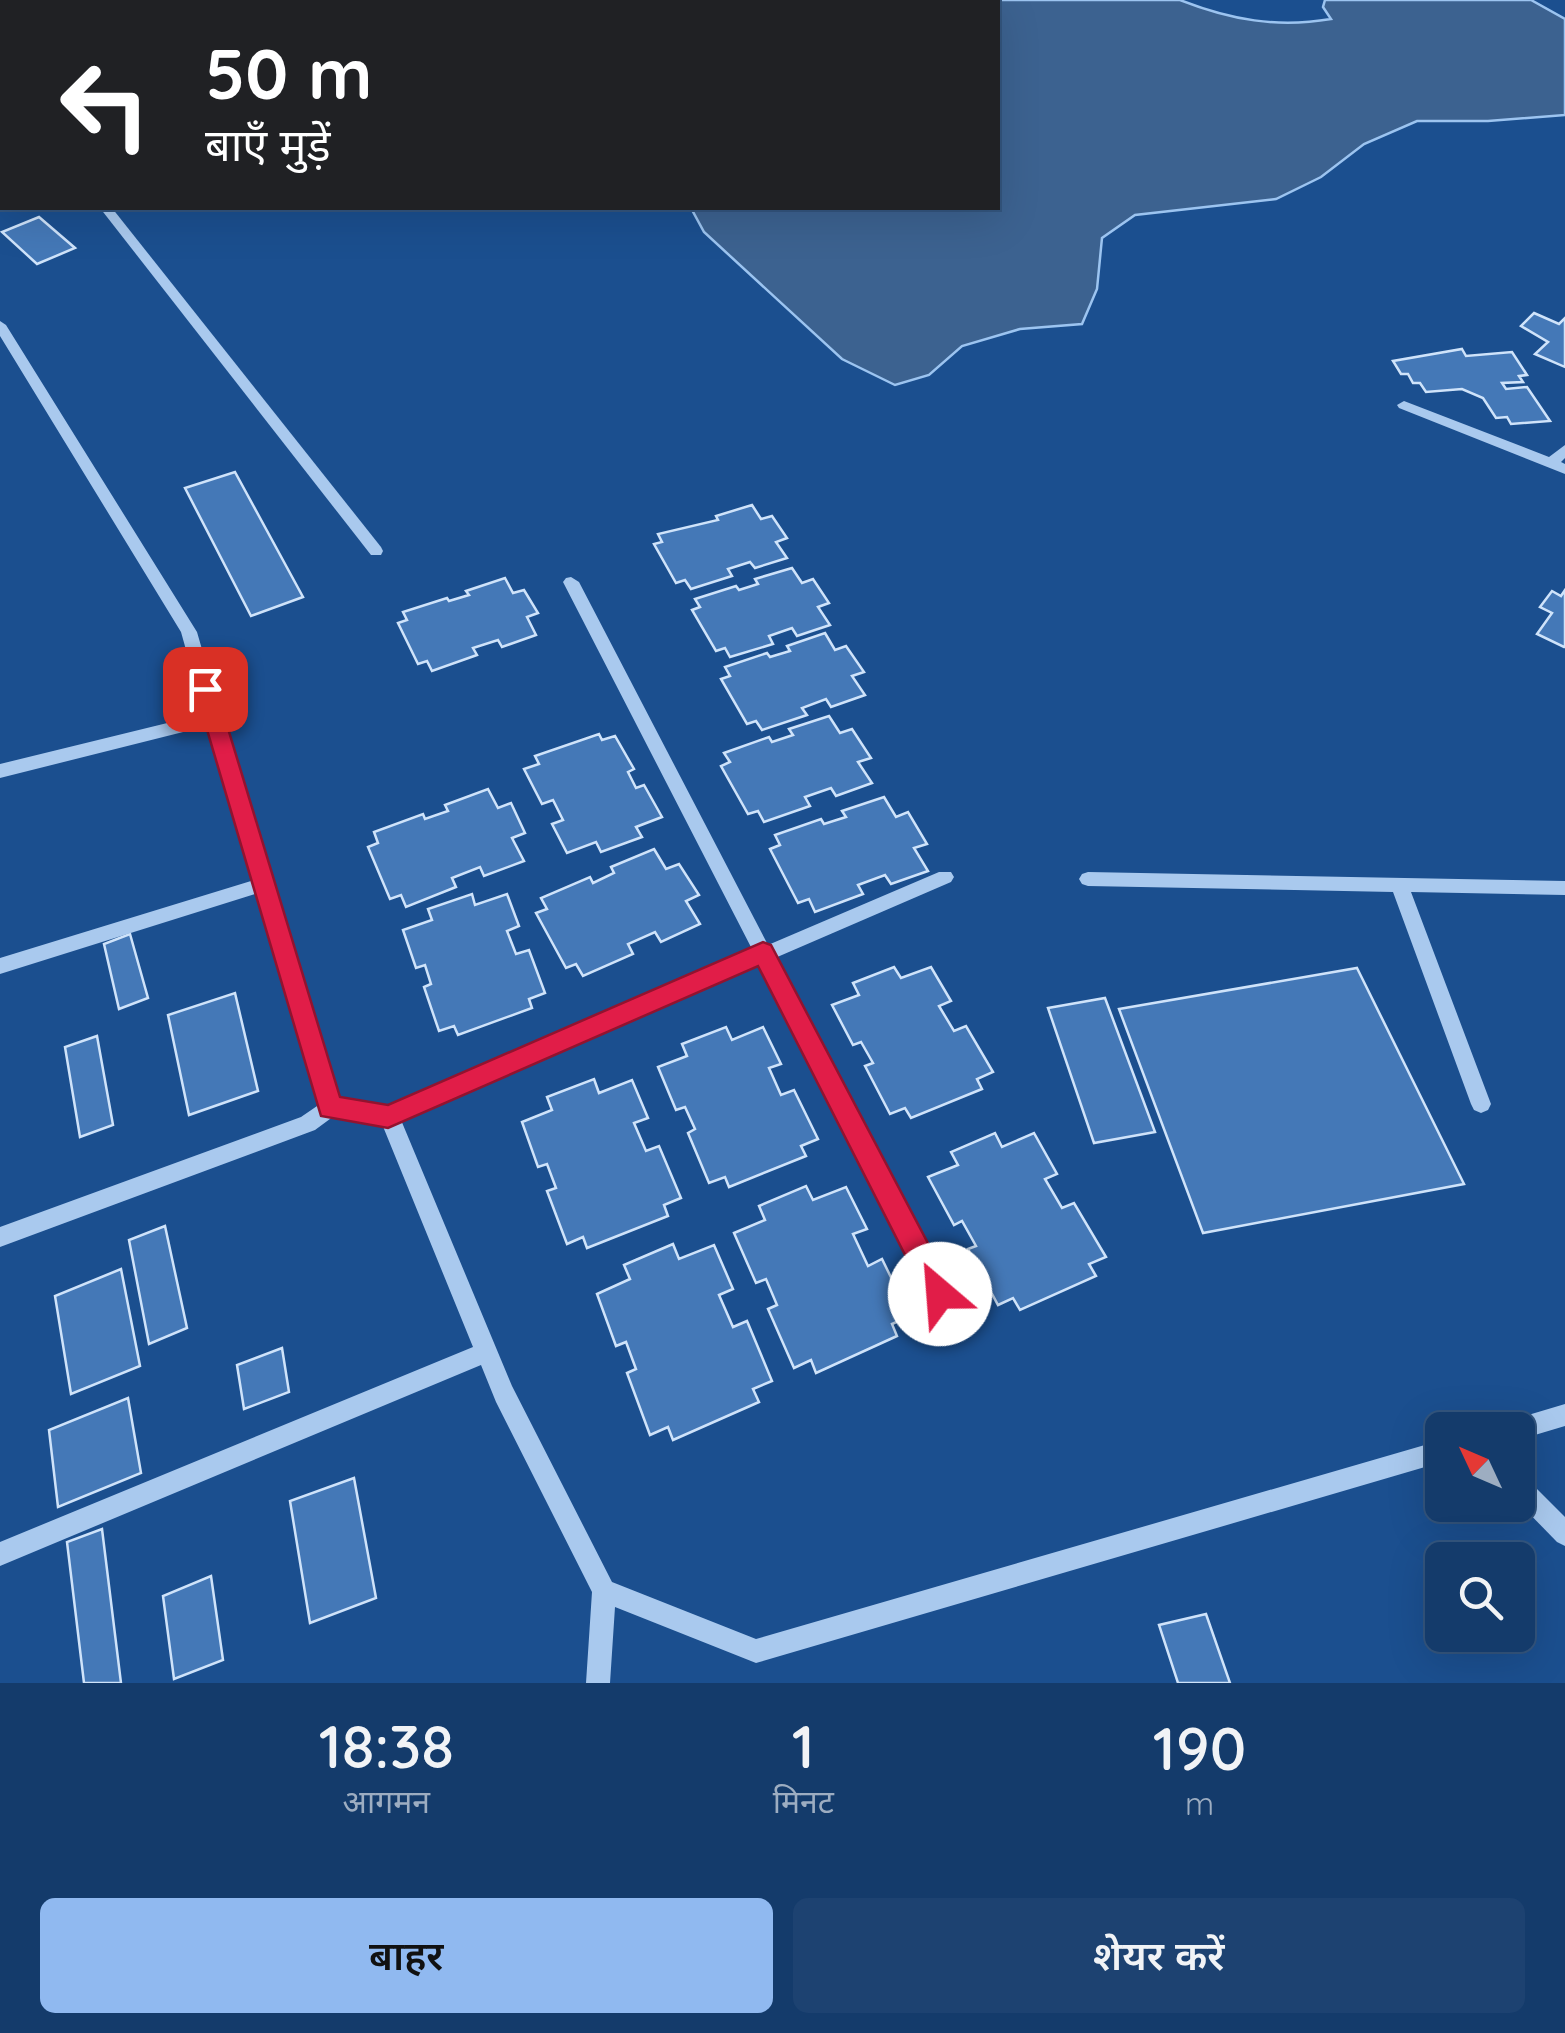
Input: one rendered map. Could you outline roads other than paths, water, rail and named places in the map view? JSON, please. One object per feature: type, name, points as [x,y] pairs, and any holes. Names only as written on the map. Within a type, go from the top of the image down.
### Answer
[{"type":"street","points":[[108,210],[376,551]]},
{"type":"street","points":[[0,325],[189,632],[330,1107]]},
{"type":"street","points":[[1404,406],[1558,466],[1565,449]]},
{"type":"street","points":[[571,582],[958,1328]]},
{"type":"street","points":[[0,771],[213,718]]},
{"type":"street","points":[[0,1237],[308,1124],[330,1107],[388,1116],[945,877]]},
{"type":"street","points":[[1088,879],[1565,888]]},
{"type":"street","points":[[1399,884],[1481,1104]]},
{"type":"street","points":[[0,966],[261,885]]},
{"type":"street","points":[[388,1116],[486,1352],[604,1590],[598,1683]]},
{"type":"street","points":[[0,1554],[486,1352]]},
{"type":"street","points":[[1535,1424],[1565,1415]]},
{"type":"street","points":[[604,1590],[756,1651],[1425,1455]]},
{"type":"street","points":[[1535,1503],[1565,1534]]},
{"type":"water","points":[[1000,0],[1180,0],[1236,17],[1292,23],[1331,19],[1323,7],[1325,0],[1531,0],[1565,19],[1565,115],[1417,121],[1364,144],[1321,177],[1276,199],[1135,215],[1102,238],[1097,289],[1082,324],[1020,329],[962,346],[929,375],[895,385],[842,359],[704,232],[692,210],[1000,210]]}]
